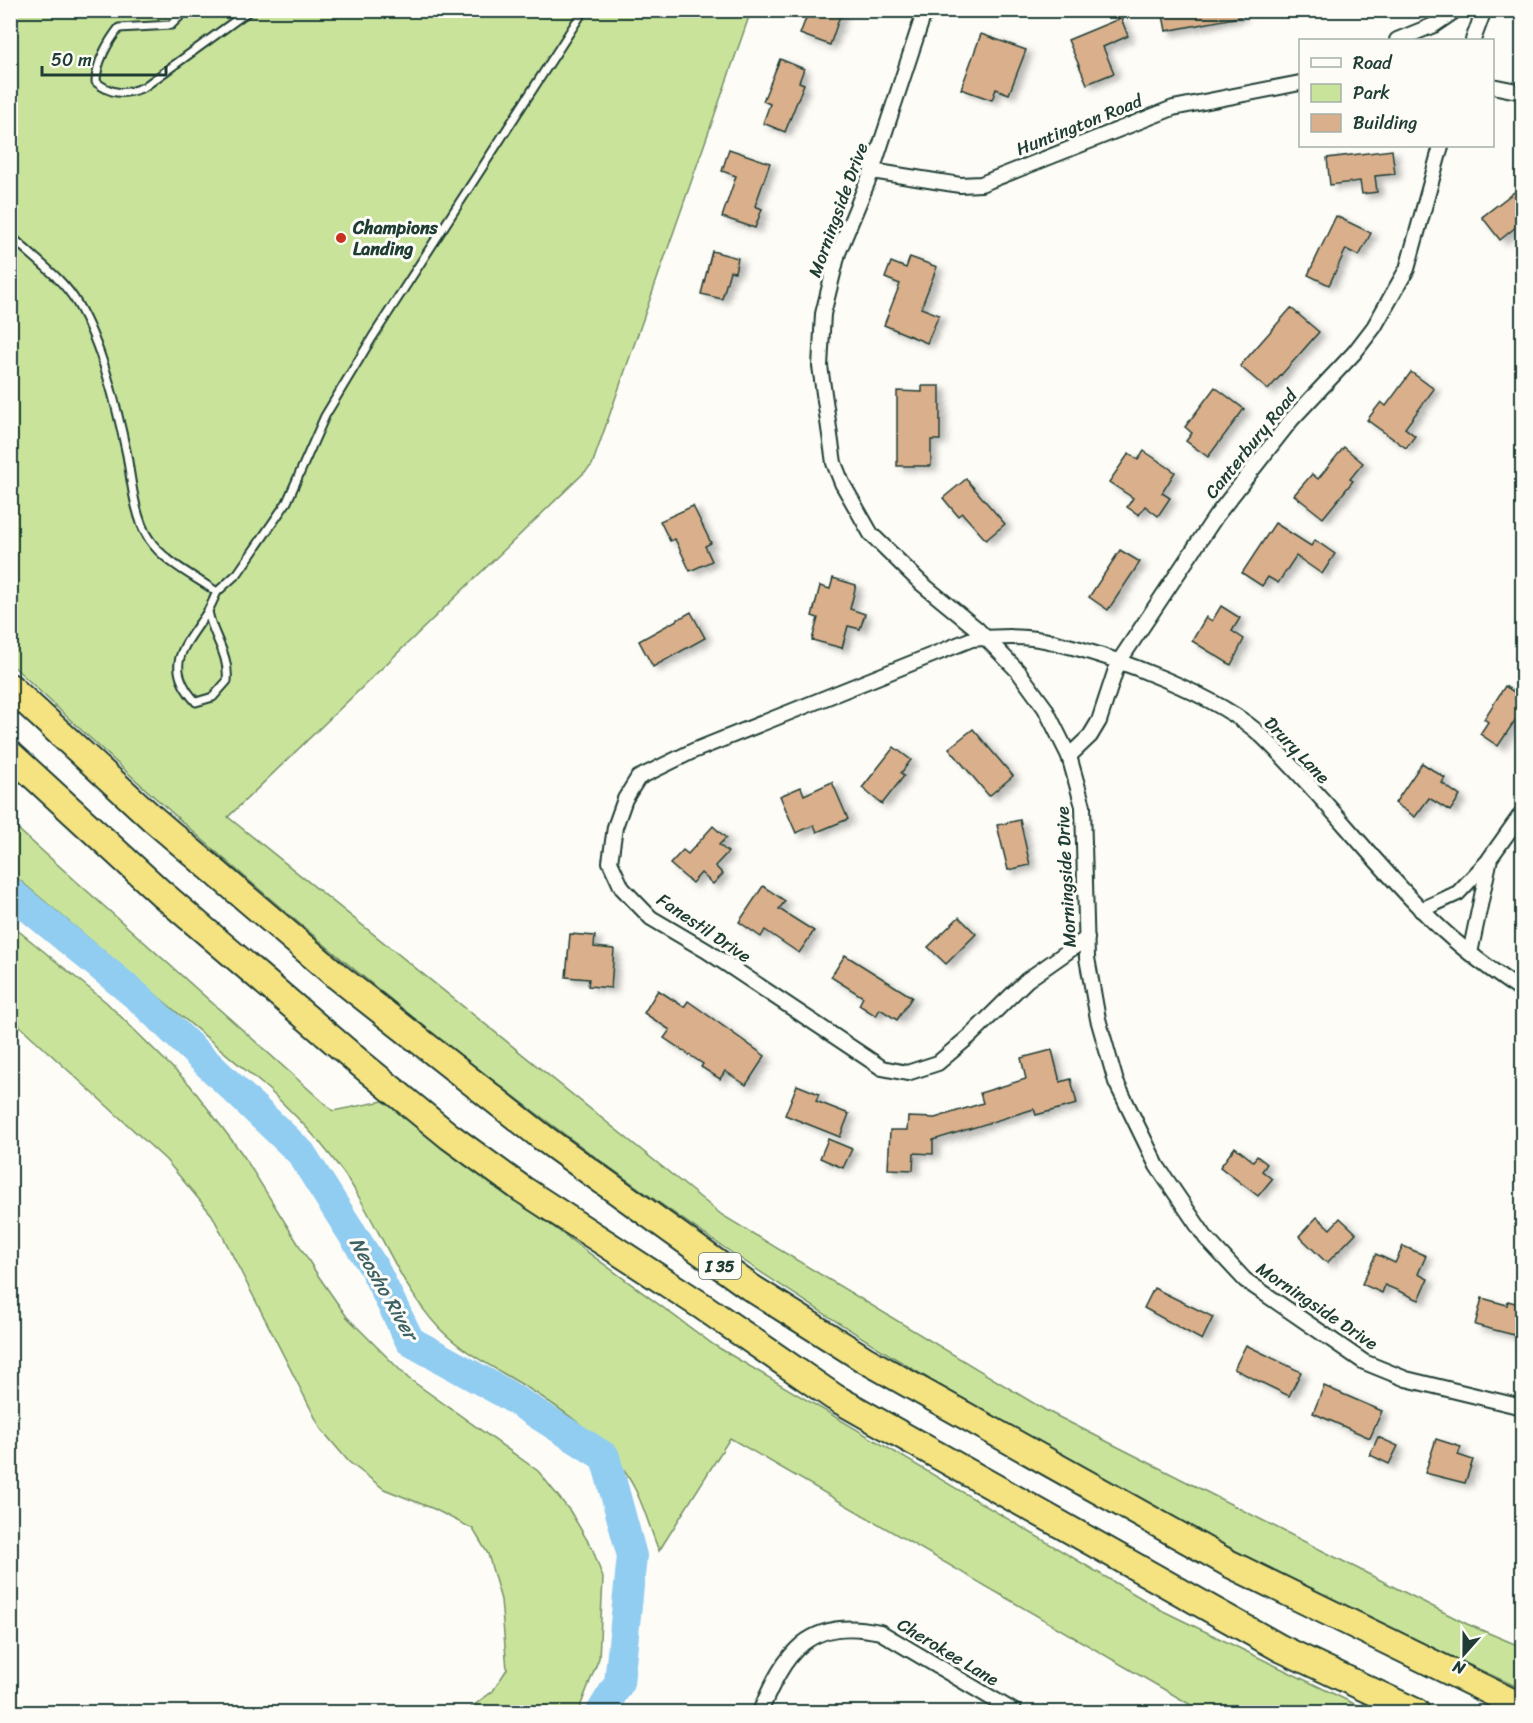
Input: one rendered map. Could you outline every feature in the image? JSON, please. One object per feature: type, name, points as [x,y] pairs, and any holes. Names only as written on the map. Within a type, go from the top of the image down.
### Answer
[{"type":"highway","name":"I 35","points":[[10,687],[152,818],[337,976],[542,1137],[750,1287],[864,1359],[1230,1564],[1522,1707]]},
{"type":"highway","name":"I 35","points":[[10,754],[161,893],[352,1056],[449,1136],[522,1190],[702,1306],[834,1397],[1280,1648],[1416,1713]]},
{"type":"street","name":"Morningside Drive","points":[[925,10],[872,171],[838,253],[823,314],[820,366],[834,463],[842,483],[871,534],[921,583],[986,638],[1018,671],[1045,708],[1068,756],[1083,806],[1087,958],[1098,1018],[1116,1082],[1157,1166],[1206,1238],[1245,1280],[1364,1362],[1406,1379],[1522,1407]]},
{"type":"street","points":[[1399,39],[1434,25],[1456,10]]},
{"type":"street","points":[[1473,39],[1484,10]]},
{"type":"street","name":"Huntington Road","points":[[872,171],[960,185],[981,184],[1173,108],[1299,83]]},
{"type":"street","points":[[1494,86],[1522,92]]},
{"type":"street","name":"Canterbury Road","points":[[1068,756],[1083,746],[1099,722],[1118,663],[1216,516],[1292,419],[1354,353],[1374,327],[1407,269],[1441,147]]},
{"type":"street","name":"Drury Lane","points":[[986,638],[1012,636],[1053,642],[1145,672],[1229,710],[1262,737],[1421,910],[1476,960],[1522,991]]},
{"type":"street","name":"Fanestil Drive","points":[[986,638],[972,639],[693,751],[638,778],[625,799],[610,862],[622,888],[651,918],[707,951],[882,1068],[907,1073],[938,1063],[1028,980],[1086,938]]},
{"type":"street","points":[[1421,910],[1458,893],[1490,858],[1522,813]]},
{"type":"street","points":[[1470,953],[1490,858]]},
{"type":"street","name":"Cherokee Lane","points":[[760,1713],[777,1673],[799,1646],[820,1632],[856,1627],[880,1632],[1015,1713]]},
{"type":"lane","points":[[180,10],[180,16],[171,25],[119,28],[111,39],[96,71],[96,82],[106,90],[126,95],[144,87],[250,10]]},
{"type":"lane","points":[[208,610],[210,625],[225,654],[227,681],[213,697],[196,702],[187,692],[178,673],[179,655],[208,610],[217,591],[238,573],[287,502],[325,416],[372,338],[584,10]]},
{"type":"lane","points":[[10,235],[63,283],[78,305],[99,355],[121,430],[137,505],[148,538],[164,556],[217,591]]},
{"type":"green space","name":"Champions Landing","points":[[10,11],[751,11],[592,465],[228,817],[722,1215],[1045,1410],[1467,1624],[1522,1647],[1522,1689],[1307,1587],[1098,1477],[893,1357],[694,1227],[514,1097],[341,959],[174,814],[11,664]]},
{"type":"green space","points":[[10,822],[333,1111],[388,1100],[461,1159],[714,1345],[1163,1611],[1371,1712],[1203,1712],[730,1438],[659,1551],[636,1491],[626,1473],[600,1442],[552,1404],[457,1344],[427,1314],[398,1269],[343,1172],[295,1115],[268,1089],[11,873]]},
{"type":"green space","points":[[10,924],[106,1002],[190,1085],[243,1155],[317,1274],[347,1317],[408,1378],[538,1471],[570,1511],[593,1550],[603,1578],[599,1658],[578,1712],[465,1712],[493,1691],[507,1669],[501,1600],[488,1554],[473,1529],[434,1509],[384,1489],[349,1462],[321,1429],[212,1215],[166,1160],[11,1018]]},
{"type":"building","points":[[809,10],[842,10],[830,45],[800,34]]},
{"type":"building","points":[[1162,10],[1240,10],[1240,17],[1166,31]]},
{"type":"building","points":[[1121,18],[1128,36],[1103,47],[1114,73],[1087,84],[1068,40]]},
{"type":"building","points":[[981,34],[1026,50],[1009,94],[996,89],[992,100],[961,89]]},
{"type":"building","points":[[780,59],[804,69],[799,82],[804,84],[785,132],[763,123],[770,104],[763,101]]},
{"type":"building","points":[[729,149],[770,163],[755,206],[762,209],[755,228],[722,217],[736,176],[722,171]]},
{"type":"building","points":[[1392,150],[1395,174],[1375,176],[1377,192],[1362,194],[1360,181],[1330,185],[1327,158]]},
{"type":"building","points":[[1522,186],[1522,222],[1500,240],[1482,217]]},
{"type":"building","points":[[1336,216],[1371,233],[1359,256],[1346,249],[1329,285],[1308,275]]},
{"type":"building","points":[[712,251],[738,258],[735,272],[730,271],[722,299],[701,294]]},
{"type":"building","points":[[910,257],[937,267],[921,308],[939,315],[927,343],[884,325],[900,284],[885,278],[891,262],[906,268]]},
{"type":"building","points":[[1291,308],[1319,332],[1268,390],[1240,366]]},
{"type":"building","points":[[1411,372],[1434,389],[1405,428],[1415,436],[1406,448],[1367,420],[1381,402],[1386,406]]},
{"type":"building","points":[[922,386],[940,386],[940,440],[931,440],[931,466],[897,466],[897,391],[922,392]]},
{"type":"building","points":[[1215,387],[1244,409],[1208,457],[1186,441],[1192,433],[1185,427]]},
{"type":"building","points":[[1344,447],[1363,463],[1350,479],[1353,481],[1323,518],[1294,495],[1312,474],[1318,479]]},
{"type":"building","points":[[1144,451],[1175,472],[1162,493],[1170,498],[1158,516],[1145,506],[1139,515],[1127,507],[1133,498],[1109,482],[1129,453],[1138,460]]},
{"type":"building","points":[[966,479],[1005,524],[986,540],[962,513],[958,516],[943,498]]},
{"type":"building","points":[[693,506],[711,543],[705,546],[712,561],[690,571],[675,539],[670,541],[660,521]]},
{"type":"building","points":[[1275,523],[1311,546],[1315,540],[1335,554],[1322,574],[1296,556],[1278,583],[1268,577],[1262,586],[1242,573]]},
{"type":"building","points":[[1120,550],[1140,562],[1108,610],[1089,597]]},
{"type":"building","points":[[833,578],[856,585],[850,609],[865,614],[860,629],[848,626],[842,648],[812,640],[818,618],[812,616],[820,586],[830,589]]},
{"type":"building","points":[[1221,606],[1240,618],[1232,631],[1244,639],[1231,665],[1192,641],[1206,617],[1212,621]]},
{"type":"building","points":[[691,612],[705,638],[653,667],[639,641]]},
{"type":"building","points":[[1505,686],[1522,697],[1522,710],[1498,746],[1480,734],[1488,722],[1484,719]]},
{"type":"building","points":[[973,729],[1013,776],[989,796],[949,748]]},
{"type":"building","points":[[894,747],[911,760],[901,773],[904,776],[882,804],[862,788]]},
{"type":"building","points":[[1422,763],[1445,778],[1442,783],[1460,796],[1450,811],[1429,798],[1415,817],[1395,803]]},
{"type":"building","points":[[832,782],[848,819],[817,832],[814,825],[796,833],[780,796],[801,787],[804,795]]},
{"type":"building","points":[[1020,820],[1030,865],[1008,870],[997,825]]},
{"type":"building","points":[[713,826],[726,838],[719,845],[728,852],[715,866],[723,874],[713,884],[701,873],[692,883],[670,864],[683,850],[688,854]]},
{"type":"building","points":[[763,886],[785,901],[779,909],[814,931],[799,953],[765,930],[761,937],[739,922]]},
{"type":"building","points":[[959,917],[976,934],[946,964],[928,947]]},
{"type":"building","points":[[570,934],[595,936],[594,947],[614,949],[611,988],[588,986],[589,979],[566,977]]},
{"type":"building","points":[[845,955],[912,997],[897,1020],[880,1009],[876,1016],[859,1005],[863,997],[831,977]]},
{"type":"building","points":[[658,990],[684,1007],[688,1001],[765,1056],[746,1085],[725,1071],[720,1079],[701,1067],[703,1064],[664,1038],[670,1030],[644,1013]]},
{"type":"building","points":[[1052,1050],[1060,1082],[1071,1079],[1077,1104],[1036,1115],[1034,1109],[933,1140],[933,1154],[914,1153],[913,1170],[888,1169],[890,1130],[907,1130],[908,1117],[935,1118],[983,1103],[980,1093],[1026,1079],[1021,1058]]},
{"type":"building","points":[[797,1085],[819,1094],[816,1101],[849,1114],[840,1137],[785,1115]]},
{"type":"building","points":[[828,1139],[852,1149],[843,1168],[820,1158]]},
{"type":"building","points":[[1235,1147],[1253,1161],[1257,1156],[1267,1164],[1262,1171],[1272,1179],[1258,1196],[1220,1167]]},
{"type":"building","points":[[1317,1217],[1330,1229],[1340,1218],[1356,1233],[1327,1263],[1299,1236]]},
{"type":"building","points":[[1403,1246],[1426,1256],[1418,1274],[1428,1279],[1419,1300],[1385,1285],[1382,1293],[1362,1284],[1376,1254],[1395,1263]]},
{"type":"building","points":[[1154,1288],[1213,1317],[1202,1340],[1144,1308]]},
{"type":"building","points":[[1482,1298],[1507,1305],[1508,1301],[1522,1305],[1522,1337],[1475,1325]]},
{"type":"building","points":[[1246,1345],[1301,1372],[1289,1396],[1234,1369]]},
{"type":"building","points":[[1324,1386],[1382,1411],[1370,1438],[1313,1413]]},
{"type":"building","points":[[1378,1437],[1398,1446],[1389,1464],[1370,1455]]},
{"type":"building","points":[[1436,1439],[1461,1447],[1458,1455],[1473,1460],[1465,1483],[1425,1473]]},
{"type":"waterway","name":"Neosho River","points":[[10,892],[139,998],[301,1153],[374,1268],[410,1341],[504,1393],[605,1457],[632,1556],[619,1683],[601,1712]]},
{"type":"place","name":"Champions Landing","points":[[341,238]]}]
